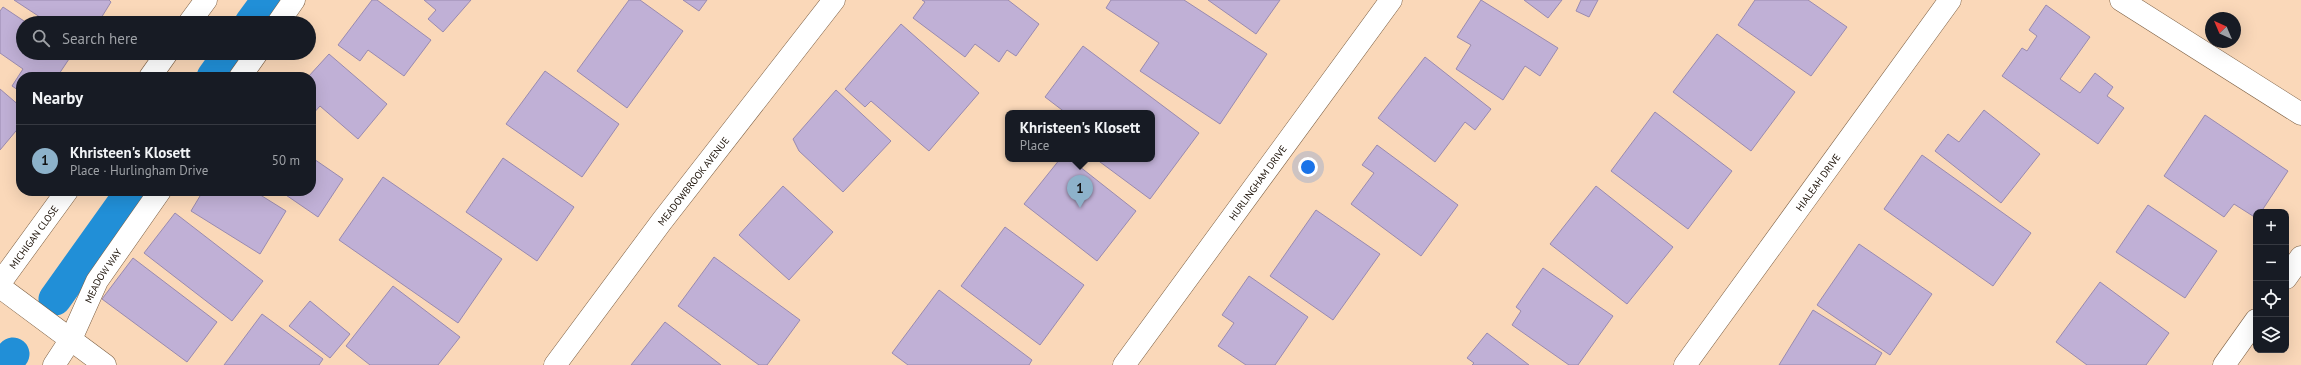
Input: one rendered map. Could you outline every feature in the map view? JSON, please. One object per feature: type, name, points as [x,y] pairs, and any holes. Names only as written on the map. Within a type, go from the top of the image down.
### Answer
[{"type":"street","points":[[194,16],[206,0]]},
{"type":"street","points":[[283,16],[294,0]]},
{"type":"street","name":"MEADOWBROOK AVENUE","points":[[555,365],[662,221],[834,0]]},
{"type":"street","name":"HURLINGHAM DRIVE","points":[[1124,365],[1391,0]]},
{"type":"street","name":"HIALEAH DRIVE","points":[[1685,365],[1950,0]]},
{"type":"street","points":[[2121,0],[2301,114]]},
{"type":"street","points":[[154,72],[162,60]]},
{"type":"street","points":[[244,72],[252,60]]},
{"type":"street","name":"MICHIGAN CLOSE","points":[[0,283],[63,196]]},
{"type":"street","name":"MEADOW WAY","points":[[54,365],[71,339],[97,282],[157,196]]},
{"type":"street","points":[[2289,274],[2301,257]]},
{"type":"street","points":[[0,287],[105,365]]},
{"type":"street","points":[[2224,365],[2253,324]]},
{"type":"building","points":[[14,0],[109,0],[111,2],[102,16],[38,16]]},
{"type":"building","points":[[372,0],[377,0],[431,40],[404,76],[368,50],[360,61],[338,45]]},
{"type":"building","points":[[424,0],[471,0],[443,32],[428,19],[436,10]]},
{"type":"building","points":[[629,0],[640,0],[683,31],[627,108],[577,71]]},
{"type":"building","points":[[683,0],[707,0],[699,11]]},
{"type":"building","points":[[922,0],[1008,0],[1039,24],[1016,56],[1007,50],[999,62],[975,44],[965,57],[913,18],[925,2]]},
{"type":"building","points":[[1111,0],[1184,0],[1267,54],[1220,124],[1140,71],[1159,43],[1106,8]]},
{"type":"building","points":[[1208,0],[1280,0],[1256,34]]},
{"type":"building","points":[[1481,0],[1558,48],[1540,76],[1525,66],[1503,100],[1456,69],[1471,45],[1457,37]]},
{"type":"building","points":[[1524,0],[1562,0],[1548,18]]},
{"type":"building","points":[[1581,0],[1598,0],[1589,17],[1576,11]]},
{"type":"building","points":[[1755,0],[1808,0],[1847,27],[1811,76],[1738,25]]},
{"type":"building","points":[[2046,5],[2090,37],[2060,79],[2080,93],[2095,73],[2113,87],[2107,96],[2124,108],[2098,144],[2002,76],[2022,48],[2027,51],[2037,36],[2029,30]]},
{"type":"building","points":[[3,7],[16,16],[16,60],[68,60],[60,72],[21,72],[23,69],[0,53],[0,11]]},
{"type":"building","points":[[901,24],[979,93],[929,151],[871,101],[865,107],[845,89]]},
{"type":"building","points":[[1717,34],[1795,92],[1751,151],[1673,92]]},
{"type":"building","points":[[1083,46],[1199,133],[1150,199],[1100,162],[1155,162],[1155,110],[1062,110],[1045,97]]},
{"type":"building","points":[[329,54],[387,104],[358,139],[320,106],[316,110],[316,72],[313,72]]},
{"type":"building","points":[[1425,57],[1491,109],[1475,130],[1465,122],[1435,162],[1378,118]]},
{"type":"building","points":[[545,71],[619,124],[582,177],[506,124]]},
{"type":"building","points":[[16,80],[16,89],[12,86]]},
{"type":"building","points":[[0,89],[16,103],[16,131],[0,150]]},
{"type":"building","points":[[836,90],[891,141],[843,192],[799,151],[793,139]]},
{"type":"building","points":[[1984,110],[2040,154],[2001,203],[1935,151],[1948,134],[1959,142]]},
{"type":"building","points":[[1655,112],[1732,171],[1688,229],[1611,171]]},
{"type":"building","points":[[2205,115],[2288,171],[2263,209],[2253,209],[2253,216],[2234,204],[2224,217],[2164,176]]},
{"type":"building","points":[[1377,145],[1458,205],[1421,256],[1351,204],[1374,173],[1362,165]]},
{"type":"building","points":[[1922,155],[2031,233],[1993,286],[1884,209]]},
{"type":"building","points":[[503,158],[574,207],[537,261],[466,212]]},
{"type":"building","points":[[316,160],[343,179],[318,217],[287,196],[316,196]]},
{"type":"building","points":[[1058,162],[1074,162],[1136,211],[1097,261],[1024,204]]},
{"type":"building","points":[[383,177],[502,259],[458,323],[339,240]]},
{"type":"building","points":[[783,186],[833,232],[789,280],[739,235]]},
{"type":"building","points":[[1596,186],[1673,247],[1627,304],[1550,244]]},
{"type":"building","points":[[200,196],[262,196],[286,211],[260,254],[191,211]]},
{"type":"building","points":[[2148,205],[2217,251],[2185,298],[2116,252]]},
{"type":"building","points":[[1316,210],[1380,254],[1333,320],[1270,276]]},
{"type":"building","points":[[175,213],[263,281],[232,321],[144,253]]},
{"type":"building","points":[[1005,227],[1084,285],[1040,345],[961,286]]},
{"type":"building","points":[[1859,244],[1932,294],[1890,355],[1817,305]]},
{"type":"building","points":[[714,257],[800,320],[767,365],[759,365],[678,306]]},
{"type":"building","points":[[133,258],[217,322],[187,362],[102,299]]},
{"type":"building","points":[[1543,268],[1613,316],[1578,365],[1569,365],[1512,325],[1521,311],[1516,307]]},
{"type":"building","points":[[1249,276],[1308,317],[1275,365],[1246,365],[1218,346],[1234,323],[1222,315]]},
{"type":"building","points":[[2100,282],[2169,333],[2146,365],[2087,365],[2056,342]]},
{"type":"building","points":[[393,286],[460,337],[438,365],[370,365],[346,346]]},
{"type":"building","points":[[939,290],[1032,360],[1029,365],[908,365],[892,353]]},
{"type":"building","points":[[310,301],[350,334],[330,358],[289,326]]},
{"type":"building","points":[[1813,310],[1882,353],[1875,365],[1779,365]]},
{"type":"building","points":[[262,314],[323,359],[319,365],[224,365]]},
{"type":"building","points":[[665,322],[721,365],[631,365]]},
{"type":"building","points":[[1487,333],[1529,365],[1472,365],[1474,363],[1467,358]]},
{"type":"waterway","points":[[256,16],[268,0]]},
{"type":"waterway","points":[[217,72],[225,60]]},
{"type":"waterway","points":[[55,299],[128,196]]},
{"type":"waterway","points":[[4,365],[13,354]]},
{"type":"place","name":"Khristeen's Klosett","points":[[1080,208]]}]
